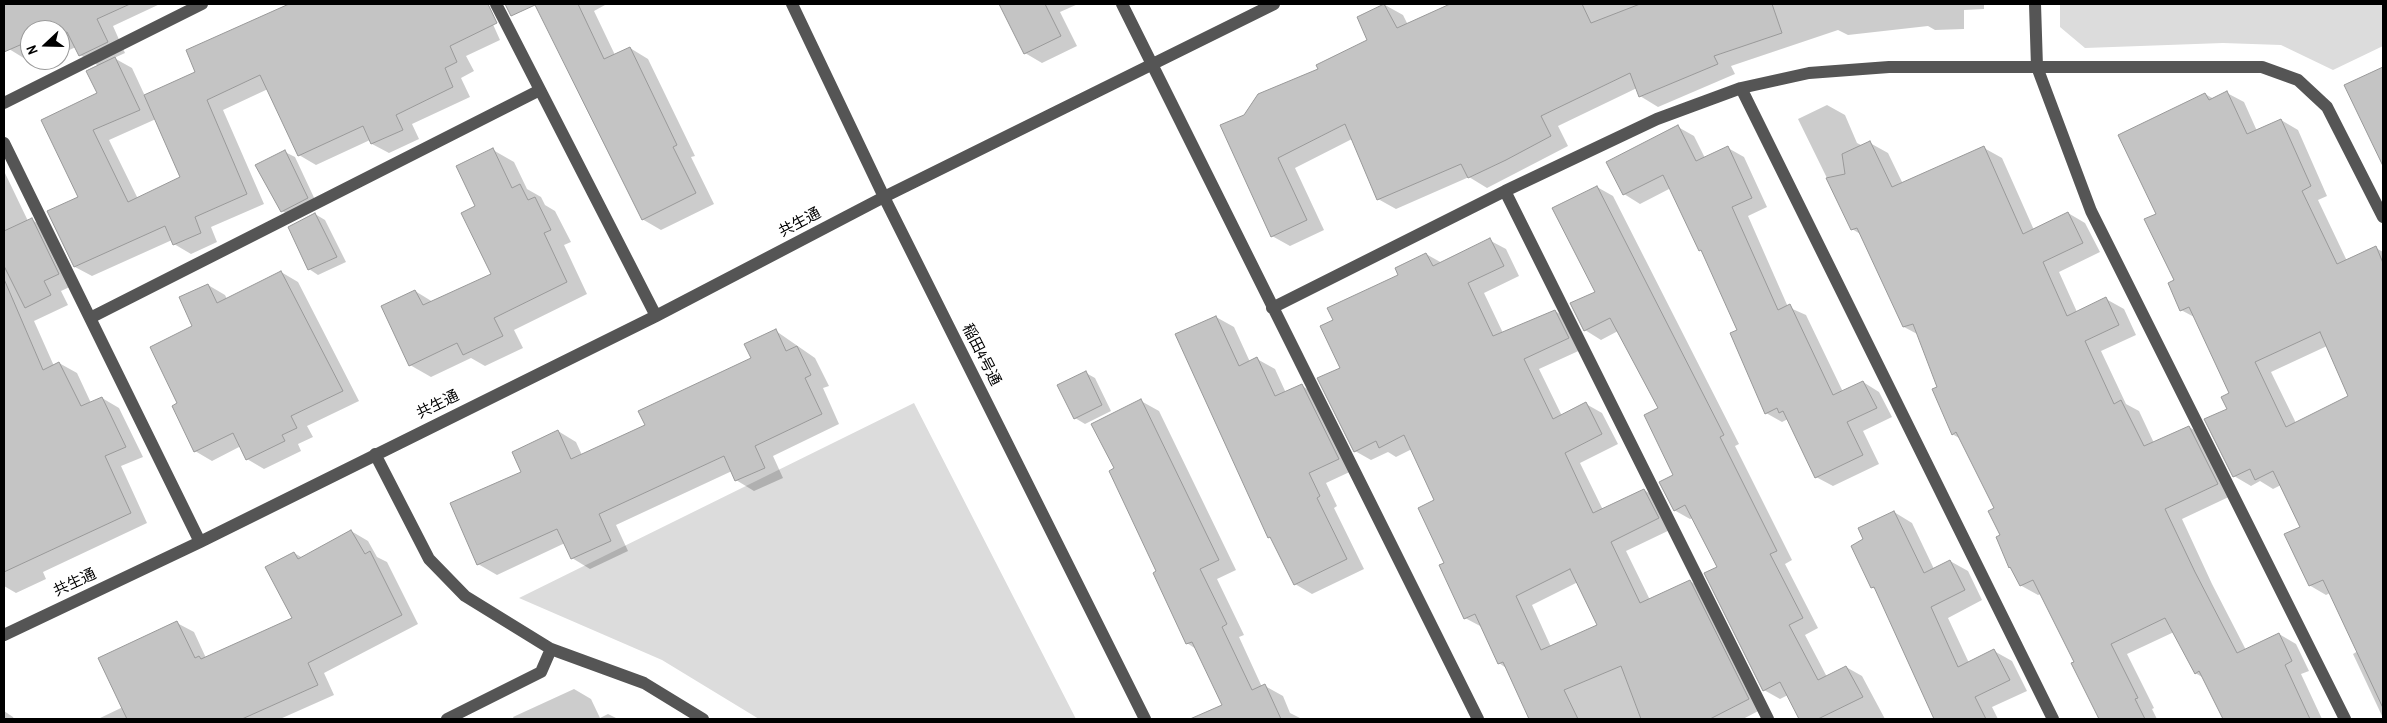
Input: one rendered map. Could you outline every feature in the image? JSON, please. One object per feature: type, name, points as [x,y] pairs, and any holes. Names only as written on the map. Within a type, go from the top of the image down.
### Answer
[{"type":"street","points":[[4,103],[202,4]]},
{"type":"street","points":[[496,4],[656,316]]},
{"type":"street","name":"稲田4号通","points":[[792,4],[884,197],[1145,719]]},
{"type":"street","points":[[1122,4],[1478,719]]},
{"type":"street","name":"共生通","points":[[4,635],[200,542],[656,316],[884,197],[1274,4]]},
{"type":"street","points":[[2034,4],[2038,67],[2090,210],[2345,719]]},
{"type":"street","points":[[1272,308],[1505,191],[1657,118],[1741,88],[1809,74],[1889,67],[2262,67],[2298,80],[2327,107],[2383,217]]},
{"type":"street","points":[[1741,88],[2054,719]]},
{"type":"street","points":[[90,318],[540,90]]},
{"type":"street","points":[[4,143],[200,542]]},
{"type":"street","points":[[1505,191],[1768,719]]},
{"type":"street","points":[[375,454],[429,559],[466,596],[551,649],[644,683],[703,719]]},
{"type":"street","points":[[447,719],[541,672],[551,649]]},
{"type":"shaded area","points":[[2060,4],[2383,4],[2383,46],[2333,70],[2281,45],[2223,43],[2085,48],[2060,27]]},
{"type":"shaded area","points":[[914,403],[1076,719],[759,719],[662,660],[519,598]]},
{"type":"building","points":[[4,4],[130,4],[97,19],[108,42],[79,56],[70,38],[70,20],[20,20],[20,45],[4,52]]},
{"type":"building","points":[[289,4],[488,4],[497,23],[450,46],[457,62],[445,68],[453,87],[396,115],[403,130],[371,144],[363,126],[298,156],[260,75],[207,100],[247,194],[195,217],[201,233],[173,245],[165,226],[74,267],[47,211],[78,197],[41,120],[97,93],[86,71],[115,57],[140,110],[93,130],[128,202],[180,177],[144,95],[195,72],[186,50]]},
{"type":"building","points":[[505,4],[578,4],[604,59],[630,47],[677,145],[673,147],[696,193],[642,220],[535,5],[511,16]]},
{"type":"building","points":[[999,4],[1045,4],[1061,36],[1024,54]]},
{"type":"building","points":[[1384,4],[1397,28],[1450,4],[1582,4],[1591,23],[1640,4],[1772,4],[1782,33],[1714,56],[1718,64],[1639,97],[1630,73],[1541,116],[1551,136],[1506,160],[1468,178],[1461,164],[1377,200],[1345,124],[1278,158],[1307,220],[1271,237],[1220,125],[1244,115],[1258,94],[1318,69],[1316,65],[1367,40],[1357,17]]},
{"type":"building","points":[[2383,67],[2383,166],[2344,85]]},
{"type":"building","points":[[2227,91],[2247,134],[2281,119],[2311,186],[2302,191],[2337,264],[2376,246],[2383,263],[2383,708],[2323,580],[2309,586],[2284,534],[2300,527],[2273,471],[2255,480],[2250,469],[2233,477],[2204,419],[2227,409],[2221,397],[2229,393],[2189,307],[2180,311],[2168,283],[2174,280],[2144,219],[2156,214],[2118,135],[2205,93],[2209,100]],"holes":[[[2320,332],[2348,396],[2286,427],[2255,362]]]},
{"type":"building","points":[[1678,125],[1696,161],[1728,146],[1752,198],[1732,207],[1778,310],[1790,304],[1833,395],[1863,381],[1877,408],[1847,422],[1863,455],[1815,478],[1783,411],[1779,413],[1777,408],[1765,414],[1730,333],[1737,330],[1701,250],[1699,251],[1663,175],[1623,195],[1606,162]]},
{"type":"building","points":[[1870,141],[1892,187],[1984,146],[2023,234],[2068,212],[2083,243],[2043,262],[2067,316],[2106,297],[2119,325],[2085,341],[2114,404],[2121,400],[2144,446],[2189,426],[2218,484],[2165,509],[2237,653],[2279,633],[2292,661],[2285,665],[2310,719],[2223,719],[2199,671],[2195,674],[2165,618],[2111,644],[2138,698],[2135,699],[2145,719],[2099,719],[2071,663],[2074,662],[2033,580],[2020,586],[2009,568],[1996,537],[2000,535],[1988,511],[1994,508],[1956,432],[1952,435],[1932,389],[1937,387],[1913,324],[1903,327],[1857,228],[1851,230],[1826,178],[1845,174],[1842,154]]},
{"type":"building","points":[[493,148],[512,188],[520,184],[528,200],[535,197],[551,230],[544,233],[567,282],[494,318],[503,336],[463,355],[457,343],[409,366],[381,306],[415,290],[423,305],[491,274],[461,213],[475,206],[456,166]]},
{"type":"building","points":[[285,150],[308,198],[281,212],[255,165]]},
{"type":"building","points":[[1597,186],[1724,435],[1720,437],[1777,551],[1770,554],[1803,618],[1789,625],[1818,680],[1846,666],[1863,697],[1818,719],[1799,719],[1780,682],[1763,691],[1704,573],[1717,567],[1685,505],[1674,511],[1659,482],[1673,475],[1644,415],[1658,408],[1610,318],[1584,331],[1570,303],[1595,292],[1552,208]]},
{"type":"building","points":[[315,213],[337,257],[308,270],[288,227]]},
{"type":"building","points":[[32,218],[59,274],[44,281],[51,295],[25,308],[4,266],[4,231]]},
{"type":"building","points":[[1490,238],[1504,266],[1468,283],[1493,336],[1555,310],[1569,338],[1524,359],[1553,419],[1586,402],[1602,434],[1565,453],[1593,513],[1644,489],[1659,518],[1611,542],[1640,603],[1690,580],[1749,699],[1710,719],[1641,719],[1621,666],[1564,690],[1578,719],[1529,719],[1503,662],[1498,664],[1475,614],[1464,619],[1439,565],[1444,563],[1418,508],[1434,500],[1404,435],[1379,448],[1376,441],[1354,452],[1317,378],[1340,368],[1320,326],[1333,320],[1327,308],[1398,275],[1395,268],[1426,253],[1433,266]],"holes":[[[1570,569],[1597,625],[1541,650],[1516,596]]]},
{"type":"building","points":[[281,271],[343,391],[291,416],[297,428],[282,435],[285,441],[246,460],[233,433],[194,452],[172,406],[177,403],[150,347],[192,326],[179,297],[208,284],[217,303]]},
{"type":"building","points":[[4,279],[43,370],[59,362],[81,406],[102,397],[126,447],[105,456],[131,513],[4,572]]},
{"type":"building","points":[[1216,316],[1239,366],[1257,357],[1275,396],[1302,384],[1339,459],[1309,473],[1320,496],[1317,498],[1347,559],[1294,585],[1270,537],[1268,538],[1175,334]]},
{"type":"building","points":[[776,329],[786,351],[797,346],[811,375],[805,378],[822,414],[755,446],[765,468],[735,481],[724,456],[599,514],[611,541],[571,559],[557,529],[477,565],[450,503],[521,472],[512,452],[558,430],[571,459],[645,425],[638,411],[751,358],[744,344]]},
{"type":"building","points":[[1086,371],[1102,405],[1074,419],[1057,385]]},
{"type":"building","points":[[1141,399],[1219,560],[1200,569],[1227,624],[1222,627],[1252,690],[1265,684],[1281,719],[1190,719],[1222,705],[1192,642],[1186,644],[1153,573],[1156,571],[1109,471],[1114,468],[1091,424]]},
{"type":"building","points":[[1894,511],[1924,573],[1950,560],[1965,590],[1931,607],[1958,667],[1994,649],[2010,680],[1975,697],[1986,719],[1934,719],[1874,587],[1871,588],[1851,546],[1863,539],[1858,528]]},
{"type":"building","points":[[351,530],[365,554],[370,551],[402,615],[308,663],[318,685],[242,719],[127,719],[98,658],[177,621],[195,658],[199,656],[201,659],[292,618],[265,567],[294,552],[298,559]]}]
